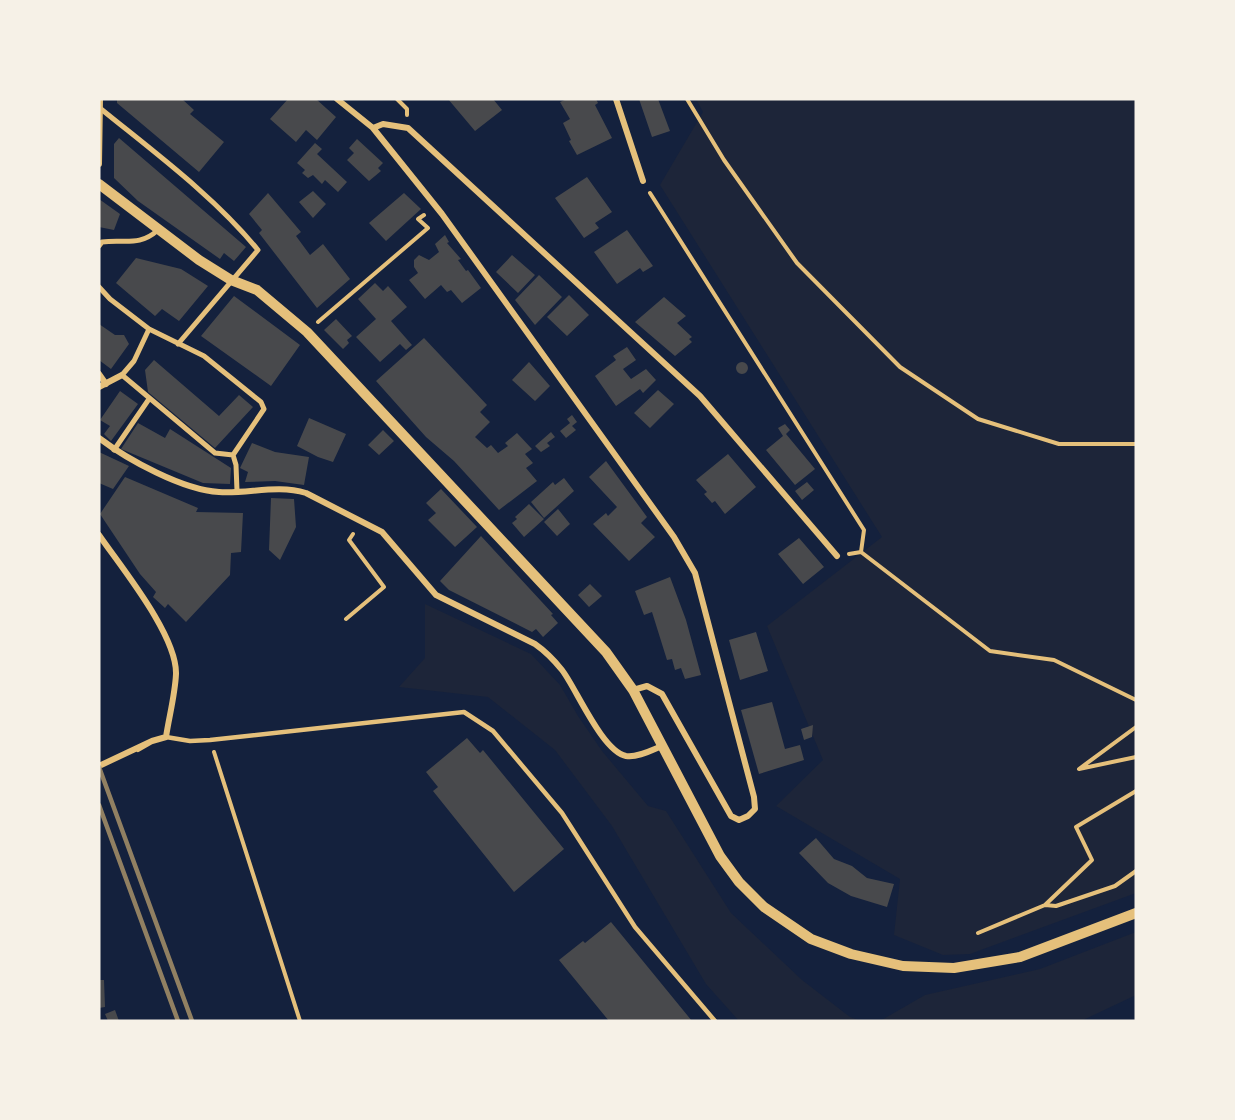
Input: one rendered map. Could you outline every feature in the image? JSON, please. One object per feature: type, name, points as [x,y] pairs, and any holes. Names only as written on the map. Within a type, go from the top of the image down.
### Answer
[{"type":"street","points":[[99,164],[100,99]]},
{"type":"street","points":[[337,99],[373,128],[442,214],[674,537],[695,573],[754,797],[755,809],[748,816],[739,820],[731,816],[662,694],[647,686],[633,690]]},
{"type":"street","points":[[616,99],[643,182]]},
{"type":"street","points":[[101,109],[238,226],[258,250],[178,344]]},
{"type":"street","points":[[373,128],[383,124],[408,128],[700,396],[837,556]]},
{"type":"street","points":[[99,184],[198,260],[231,279],[257,290],[307,332],[606,652],[633,690],[720,856],[739,882],[764,907],[811,939],[851,954],[903,966],[954,968],[1020,957],[1136,913]]},
{"type":"street","points":[[99,246],[102,242],[116,240],[136,242],[148,239],[158,230]]},
{"type":"street","points":[[99,287],[110,299],[149,329],[204,356],[261,402],[264,409],[233,455]]},
{"type":"street","points":[[99,387],[122,375],[134,361],[149,329]]},
{"type":"street","points":[[99,374],[106,384]]},
{"type":"street","points":[[122,375],[215,453],[233,455]]},
{"type":"street","points":[[114,450],[149,399]]},
{"type":"street","points":[[99,438],[114,450],[153,471],[199,488],[219,492],[293,489],[306,493],[382,532],[436,595],[535,644],[547,653],[563,671],[596,727],[616,749],[626,756],[639,755],[662,746]]},
{"type":"street","points":[[233,455],[236,465],[237,491]]},
{"type":"street","points":[[99,535],[145,601],[171,646],[176,673],[166,737],[152,741],[99,766]]},
{"type":"street","points":[[138,749],[152,741]]},
{"type":"lane","points":[[166,737],[190,741],[210,740],[464,712],[493,731],[562,813],[635,927],[715,1021]]},
{"type":"path","points":[[687,99],[724,160],[797,263],[900,367],[978,419],[1059,444],[1136,444]]},
{"type":"path","points":[[643,182],[864,530],[861,552]]},
{"type":"path","points":[[307,332],[428,228],[418,219],[428,212],[435,220],[442,214]]},
{"type":"path","points":[[346,619],[384,587],[349,540]]},
{"type":"path","points":[[837,556],[861,552],[990,651],[1054,660],[1136,700]]},
{"type":"path","points":[[1136,727],[1079,769],[1136,757]]},
{"type":"path","points":[[210,740],[300,1021]]},
{"type":"path","points":[[978,933],[1045,905],[1092,860],[1076,827],[1136,791]]},
{"type":"path","points":[[1045,905],[1056,906],[1114,886],[1136,871]]},
{"type":"shaded area","points":[[696,99],[1136,99],[1136,893],[970,954],[943,955],[894,935],[900,879],[776,806],[823,760],[767,626],[882,537],[660,185],[703,112]]},
{"type":"shaded area","points":[[425,604],[531,654],[560,685],[602,751],[648,806],[666,811],[731,913],[802,980],[850,1017],[861,1021],[739,1021],[706,984],[612,826],[555,750],[488,697],[399,687],[425,658]]},
{"type":"shaded area","points":[[1136,932],[1136,995],[1081,1021],[880,1021],[925,995],[1040,969]]},
{"type":"building","points":[[117,99],[182,99],[194,110],[190,114],[224,142],[199,172],[117,103]]},
{"type":"building","points":[[288,99],[316,99],[336,117],[317,140],[306,130],[296,142],[270,119]]},
{"type":"building","points":[[448,99],[493,99],[502,110],[475,131]]},
{"type":"building","points":[[567,99],[596,99],[598,103],[595,105],[612,138],[577,155],[563,123],[570,119],[560,102]]},
{"type":"building","points":[[639,99],[658,99],[670,131],[652,137]]},
{"type":"building","points":[[119,138],[246,247],[234,261],[224,253],[220,259],[138,201],[114,178],[114,144]]},
{"type":"building","points":[[357,139],[383,163],[378,168],[381,171],[369,181],[347,160],[354,153],[349,148]]},
{"type":"building","points":[[315,143],[322,149],[317,154],[347,182],[338,192],[325,180],[322,184],[313,175],[308,178],[302,173],[305,170],[297,163]]},
{"type":"building","points":[[587,177],[612,212],[595,223],[599,228],[584,238],[555,198]]},
{"type":"building","points":[[313,191],[326,204],[313,218],[299,202]]},
{"type":"building","points":[[268,193],[301,232],[296,236],[310,255],[323,244],[350,279],[317,308],[259,233],[262,230],[249,214]]},
{"type":"building","points":[[404,193],[421,209],[386,241],[369,223]]},
{"type":"building","points":[[99,199],[120,214],[114,230],[99,227]]},
{"type":"building","points":[[627,230],[653,266],[643,272],[640,268],[617,284],[594,252]]},
{"type":"building","points":[[445,235],[449,242],[447,243],[461,259],[458,260],[481,288],[462,303],[451,290],[447,292],[441,285],[425,299],[409,280],[418,273],[414,267],[414,260],[419,255],[429,260],[439,252],[435,244]]},
{"type":"building","points":[[512,255],[535,275],[518,293],[496,272]]},
{"type":"building","points":[[136,258],[181,269],[208,286],[179,321],[162,309],[155,316],[116,283]]},
{"type":"building","points":[[539,275],[562,297],[535,325],[515,300]]},
{"type":"building","points":[[375,283],[383,291],[388,286],[407,307],[391,321],[412,345],[406,350],[400,344],[380,362],[356,337],[376,319],[358,299]]},
{"type":"building","points":[[569,295],[589,315],[567,336],[547,317]]},
{"type":"building","points":[[234,296],[300,345],[271,386],[201,336]]},
{"type":"building","points":[[664,297],[686,316],[677,323],[692,337],[689,339],[692,342],[675,356],[635,322]]},
{"type":"building","points":[[336,319],[352,336],[347,340],[349,343],[343,349],[324,330]]},
{"type":"building","points":[[99,324],[115,335],[124,335],[129,344],[111,369],[99,360]]},
{"type":"building","points":[[424,338],[487,405],[480,412],[490,422],[475,437],[487,448],[491,445],[498,453],[508,446],[505,443],[517,433],[532,449],[525,454],[533,463],[526,468],[537,481],[499,510],[454,461],[426,437],[376,381]]},
{"type":"building","points":[[627,347],[636,360],[623,369],[631,379],[646,369],[656,380],[643,393],[640,389],[616,406],[595,376],[616,360],[613,356]]},
{"type":"building","points":[[154,360],[219,416],[239,395],[253,407],[215,448],[148,392],[145,370]]},
{"type":"building","points":[[529,362],[550,386],[535,401],[512,380]]},
{"type":"building","points":[[744,362],[748,368],[744,374],[740,374],[736,366]]},
{"type":"building","points":[[658,390],[674,404],[650,428],[634,413]]},
{"type":"building","points":[[120,391],[138,404],[111,441],[104,434],[110,426],[100,420]]},
{"type":"building","points":[[572,415],[577,422],[572,426],[576,430],[566,438],[560,431],[570,423],[567,419]]},
{"type":"building","points":[[309,418],[346,434],[333,462],[297,446]]},
{"type":"building","points":[[138,423],[165,438],[170,429],[231,468],[230,484],[203,483],[121,449]]},
{"type":"building","points":[[785,424],[790,430],[786,434],[815,469],[795,485],[766,450],[783,436],[778,428]]},
{"type":"building","points":[[383,430],[394,441],[379,455],[368,445]]},
{"type":"building","points":[[551,432],[555,437],[547,443],[550,446],[541,452],[535,446]]},
{"type":"building","points":[[252,443],[275,452],[309,457],[304,485],[275,481],[245,482],[248,472],[240,468]]},
{"type":"building","points":[[99,452],[129,466],[113,489],[99,483]]},
{"type":"building","points":[[728,454],[756,487],[725,514],[715,501],[712,503],[704,494],[707,492],[696,480]]},
{"type":"building","points":[[606,461],[647,517],[641,523],[655,537],[629,561],[593,524],[606,513],[608,516],[617,507],[589,477]]},
{"type":"building","points":[[125,477],[198,508],[196,512],[243,513],[241,552],[231,553],[230,575],[186,622],[168,604],[165,608],[153,597],[156,592],[140,574],[100,514]]},
{"type":"building","points":[[564,478],[574,491],[544,518],[531,502],[553,482],[555,485]]},
{"type":"building","points":[[807,482],[814,490],[802,500],[795,491]]},
{"type":"building","points":[[441,489],[477,527],[455,547],[428,520],[436,513],[426,503]]},
{"type":"building","points":[[271,498],[294,499],[296,527],[280,560],[269,550]]},
{"type":"building","points":[[529,504],[544,519],[524,537],[512,523]]},
{"type":"building","points":[[558,509],[570,524],[557,536],[544,522]]},
{"type":"building","points":[[481,536],[553,614],[551,615],[558,623],[543,637],[536,629],[532,632],[449,590],[440,581]]},
{"type":"building","points":[[799,538],[824,567],[803,584],[778,554]]},
{"type":"building","points":[[670,577],[686,620],[701,675],[685,679],[681,668],[675,670],[672,659],[667,660],[652,612],[644,615],[635,591]]},
{"type":"building","points":[[590,584],[602,596],[589,607],[578,595]]},
{"type":"building","points":[[756,632],[768,671],[740,680],[729,640]]},
{"type":"building","points":[[772,702],[785,749],[800,745],[804,760],[759,774],[741,710]]},
{"type":"building","points":[[813,725],[812,737],[804,740],[801,729]]},
{"type":"building","points":[[467,738],[480,753],[483,750],[564,849],[514,892],[433,791],[438,787],[426,772]]},
{"type":"building","points":[[816,838],[834,859],[852,866],[867,878],[894,884],[887,907],[851,896],[828,883],[799,853]]},
{"type":"building","points":[[611,922],[692,1021],[609,1021],[559,960]]},
{"type":"building","points":[[99,980],[104,980],[105,1007],[99,1008]]},
{"type":"building","points":[[115,1010],[119,1021],[108,1021],[105,1014]]},
{"type":"railway","points":[[99,767],[192,1021]]},
{"type":"railway","points":[[99,805],[178,1021]]}]
